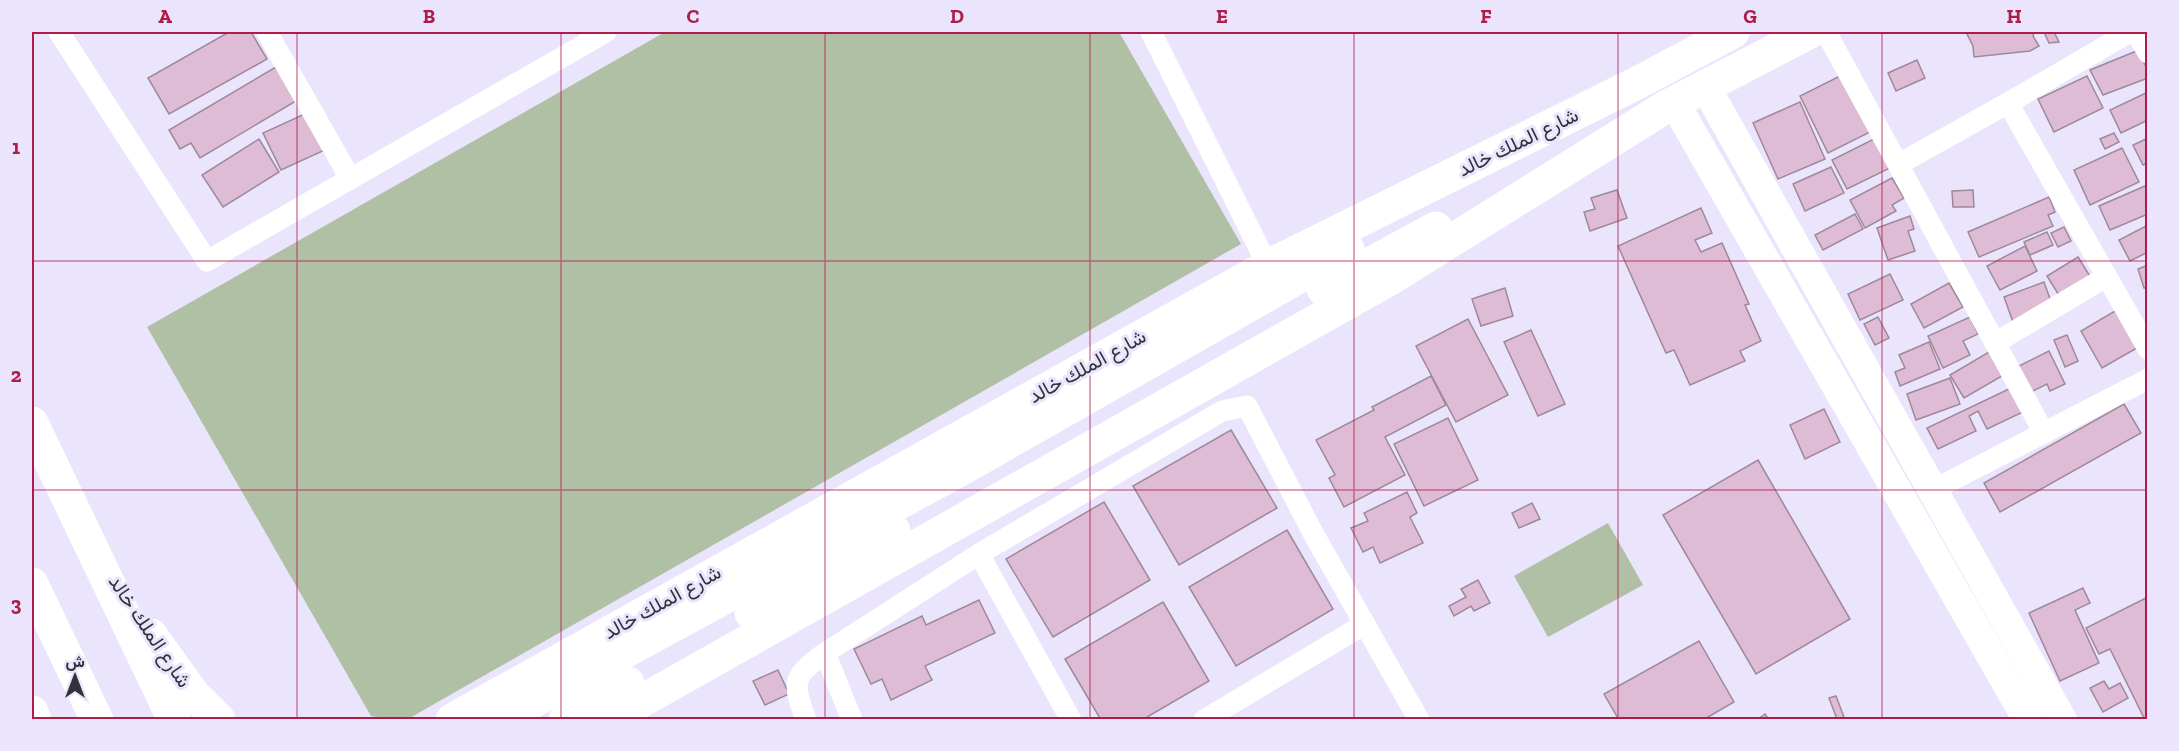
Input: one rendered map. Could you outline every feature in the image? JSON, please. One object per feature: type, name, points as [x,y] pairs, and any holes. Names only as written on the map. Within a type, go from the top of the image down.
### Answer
[{"type":"main road","points":[[499,720],[964,479],[1374,260],[1810,32]]},
{"type":"main road","name":"شارع الملك خالد","points":[[452,720],[1268,266],[1639,82],[1724,34]]},
{"type":"main road","points":[[565,720],[964,479],[1639,82]]},
{"type":"main road","points":[[608,720],[1390,279],[1669,105]]},
{"type":"main road","points":[[32,423],[174,720]]},
{"type":"main road","name":"شارع الملك خالد","points":[[86,537],[194,696],[219,720]]},
{"type":"main road","points":[[32,584],[97,720]]},
{"type":"main road","points":[[32,710],[35,720]]},
{"type":"main road","points":[[32,710],[48,720]]},
{"type":"street","points":[[59,32],[207,261],[606,32]]},
{"type":"street","points":[[267,32],[350,178]]},
{"type":"street","points":[[1151,32],[1268,266]]},
{"type":"street","points":[[1826,32],[2044,433]]},
{"type":"street","points":[[1899,164],[2130,32]]},
{"type":"street","points":[[2136,32],[2148,53]]},
{"type":"street","points":[[1705,86],[2062,720]]},
{"type":"street","points":[[2008,103],[2148,349]]},
{"type":"street","points":[[1669,105],[2028,720]]},
{"type":"street","points":[[1995,343],[2106,276]]},
{"type":"street","points":[[1933,490],[2148,379]]},
{"type":"street","points":[[806,720],[797,695],[797,681],[803,669],[825,652],[978,554],[1222,411],[1246,406],[1313,533],[1419,720]]},
{"type":"street","points":[[978,554],[1071,720]]},
{"type":"street","points":[[1204,720],[1365,624]]},
{"type":"street","points":[[825,652],[852,720]]},
{"type":"green space","points":[[665,32],[1119,32],[1241,244],[408,719],[371,716],[147,327]]},
{"type":"green space","points":[[1608,523],[1643,585],[1548,637],[1514,576]]},
{"type":"building","points":[[229,32],[251,32],[267,59],[169,114],[148,78]]},
{"type":"building","points":[[1966,32],[2034,32],[2033,36],[2039,46],[2030,51],[1974,57],[1973,46]]},
{"type":"building","points":[[2044,32],[2054,32],[2059,42],[2049,43]]},
{"type":"building","points":[[2139,50],[2148,72],[2148,78],[2103,95],[2090,70]]},
{"type":"building","points":[[1917,60],[1925,78],[1896,91],[1888,73]]},
{"type":"building","points":[[276,67],[296,101],[200,158],[191,143],[180,149],[169,130]]},
{"type":"building","points":[[1844,74],[1872,131],[1828,153],[1800,96]]},
{"type":"building","points":[[2087,76],[2103,108],[2054,132],[2038,99]]},
{"type":"building","points":[[2148,92],[2148,120],[2121,133],[2110,110]]},
{"type":"building","points":[[1800,102],[1825,159],[1778,179],[1753,123]]},
{"type":"building","points":[[309,112],[327,149],[281,170],[263,133]]},
{"type":"building","points":[[2114,133],[2119,142],[2105,149],[2100,139]]},
{"type":"building","points":[[1878,137],[1892,167],[1847,189],[1832,160]]},
{"type":"building","points":[[2148,138],[2148,163],[2143,165],[2133,145]]},
{"type":"building","points":[[259,139],[279,172],[223,207],[202,175]]},
{"type":"building","points":[[2122,148],[2139,182],[2090,205],[2074,170]]},
{"type":"building","points":[[1831,167],[1844,193],[1805,211],[1793,184]]},
{"type":"building","points":[[1892,178],[1904,198],[1892,205],[1896,211],[1865,228],[1850,200]]},
{"type":"building","points":[[2145,186],[2148,191],[2148,214],[2110,230],[2099,206]]},
{"type":"building","points":[[1617,190],[1627,218],[1590,231],[1584,212],[1595,209],[1591,198]]},
{"type":"building","points":[[1973,190],[1974,207],[1953,207],[1952,191]]},
{"type":"building","points":[[2049,197],[2055,212],[2048,215],[2053,226],[1979,257],[1968,232]]},
{"type":"building","points":[[1701,208],[1712,233],[1695,240],[1701,252],[1722,243],[1749,304],[1745,305],[1761,341],[1740,351],[1745,361],[1690,385],[1674,350],[1666,353],[1618,246]]},
{"type":"building","points":[[1855,214],[1863,229],[1823,250],[1815,235]]},
{"type":"building","points":[[1910,216],[1914,229],[1908,231],[1915,251],[1888,260],[1877,228]]},
{"type":"building","points":[[2148,225],[2148,252],[2130,261],[2119,240]]},
{"type":"building","points":[[2064,227],[2071,241],[2058,247],[2051,233]]},
{"type":"building","points":[[2047,232],[2053,245],[2030,255],[2024,242]]},
{"type":"building","points":[[2025,246],[2037,271],[2000,290],[1987,266]]},
{"type":"building","points":[[2078,257],[2091,278],[2060,297],[2047,276]]},
{"type":"building","points":[[2148,265],[2148,287],[2144,288],[2138,269]]},
{"type":"building","points":[[1890,274],[1903,300],[1860,320],[1848,294]]},
{"type":"building","points":[[2044,282],[2053,307],[2013,322],[2004,297]]},
{"type":"building","points":[[1949,283],[1963,307],[1924,328],[1911,304]]},
{"type":"building","points":[[1505,288],[1513,316],[1481,326],[1472,299]]},
{"type":"building","points":[[2115,311],[2137,348],[2102,368],[2081,331]]},
{"type":"building","points":[[1878,317],[1889,338],[1875,345],[1864,324]]},
{"type":"building","points":[[1970,317],[1978,334],[1963,341],[1970,355],[1943,368],[1928,336]]},
{"type":"building","points":[[1468,319],[1508,395],[1456,422],[1416,346]]},
{"type":"building","points":[[1531,330],[1565,404],[1538,416],[1504,342]]},
{"type":"building","points":[[2067,335],[2078,361],[2065,367],[2054,340]]},
{"type":"building","points":[[1929,342],[1940,369],[1900,386],[1895,372],[1905,368],[1899,355]]},
{"type":"building","points":[[2049,351],[2065,384],[2050,391],[2047,384],[2029,393],[2017,367]]},
{"type":"building","points":[[1989,352],[2002,376],[1964,398],[1950,375]]},
{"type":"building","points":[[1431,376],[1446,405],[1385,437],[1405,475],[1344,507],[1329,478],[1335,475],[1316,440],[1374,410],[1372,407]]},
{"type":"building","points":[[1950,378],[1960,404],[1916,420],[1907,394]]},
{"type":"building","points":[[2011,388],[2023,412],[1987,429],[1978,411],[1969,416],[1976,431],[1938,449],[1927,428]]},
{"type":"building","points":[[2124,404],[2141,433],[2000,512],[1984,483]]},
{"type":"building","points":[[1824,409],[1840,442],[1805,459],[1790,425]]},
{"type":"building","points":[[1448,418],[1478,480],[1424,506],[1394,444]]},
{"type":"building","points":[[1231,430],[1277,508],[1179,565],[1133,486]]},
{"type":"building","points":[[1758,460],[1850,619],[1756,674],[1663,515]]},
{"type":"building","points":[[1407,492],[1417,513],[1410,517],[1423,543],[1380,563],[1373,547],[1363,552],[1351,528],[1368,521],[1364,513]]},
{"type":"building","points":[[1104,502],[1150,580],[1053,637],[1006,559]]},
{"type":"building","points":[[1532,503],[1540,519],[1519,528],[1512,513]]},
{"type":"building","points":[[1287,530],[1333,609],[1236,666],[1189,587]]},
{"type":"building","points":[[1478,580],[1490,603],[1474,611],[1471,606],[1454,616],[1449,606],[1466,597],[1461,589]]},
{"type":"building","points":[[2083,588],[2090,603],[2075,610],[2099,663],[2060,681],[2029,613]]},
{"type":"building","points":[[2148,597],[2148,720],[2145,720],[2110,649],[2099,654],[2086,628]]},
{"type":"building","points":[[979,600],[995,633],[925,666],[932,680],[891,700],[882,679],[871,684],[854,649],[922,616],[926,625]]},
{"type":"building","points":[[1163,602],[1209,681],[1142,720],[1101,720],[1065,659]]},
{"type":"building","points":[[1699,641],[1734,702],[1703,720],[1619,720],[1604,694]]},
{"type":"building","points":[[778,670],[789,694],[765,705],[753,681]]},
{"type":"building","points":[[2104,681],[2109,689],[2120,683],[2128,698],[2103,712],[2090,688]]},
{"type":"building","points":[[1836,696],[1844,717],[1837,719],[1829,698]]},
{"type":"building","points":[[1765,714],[1769,720],[1757,720]]}]
